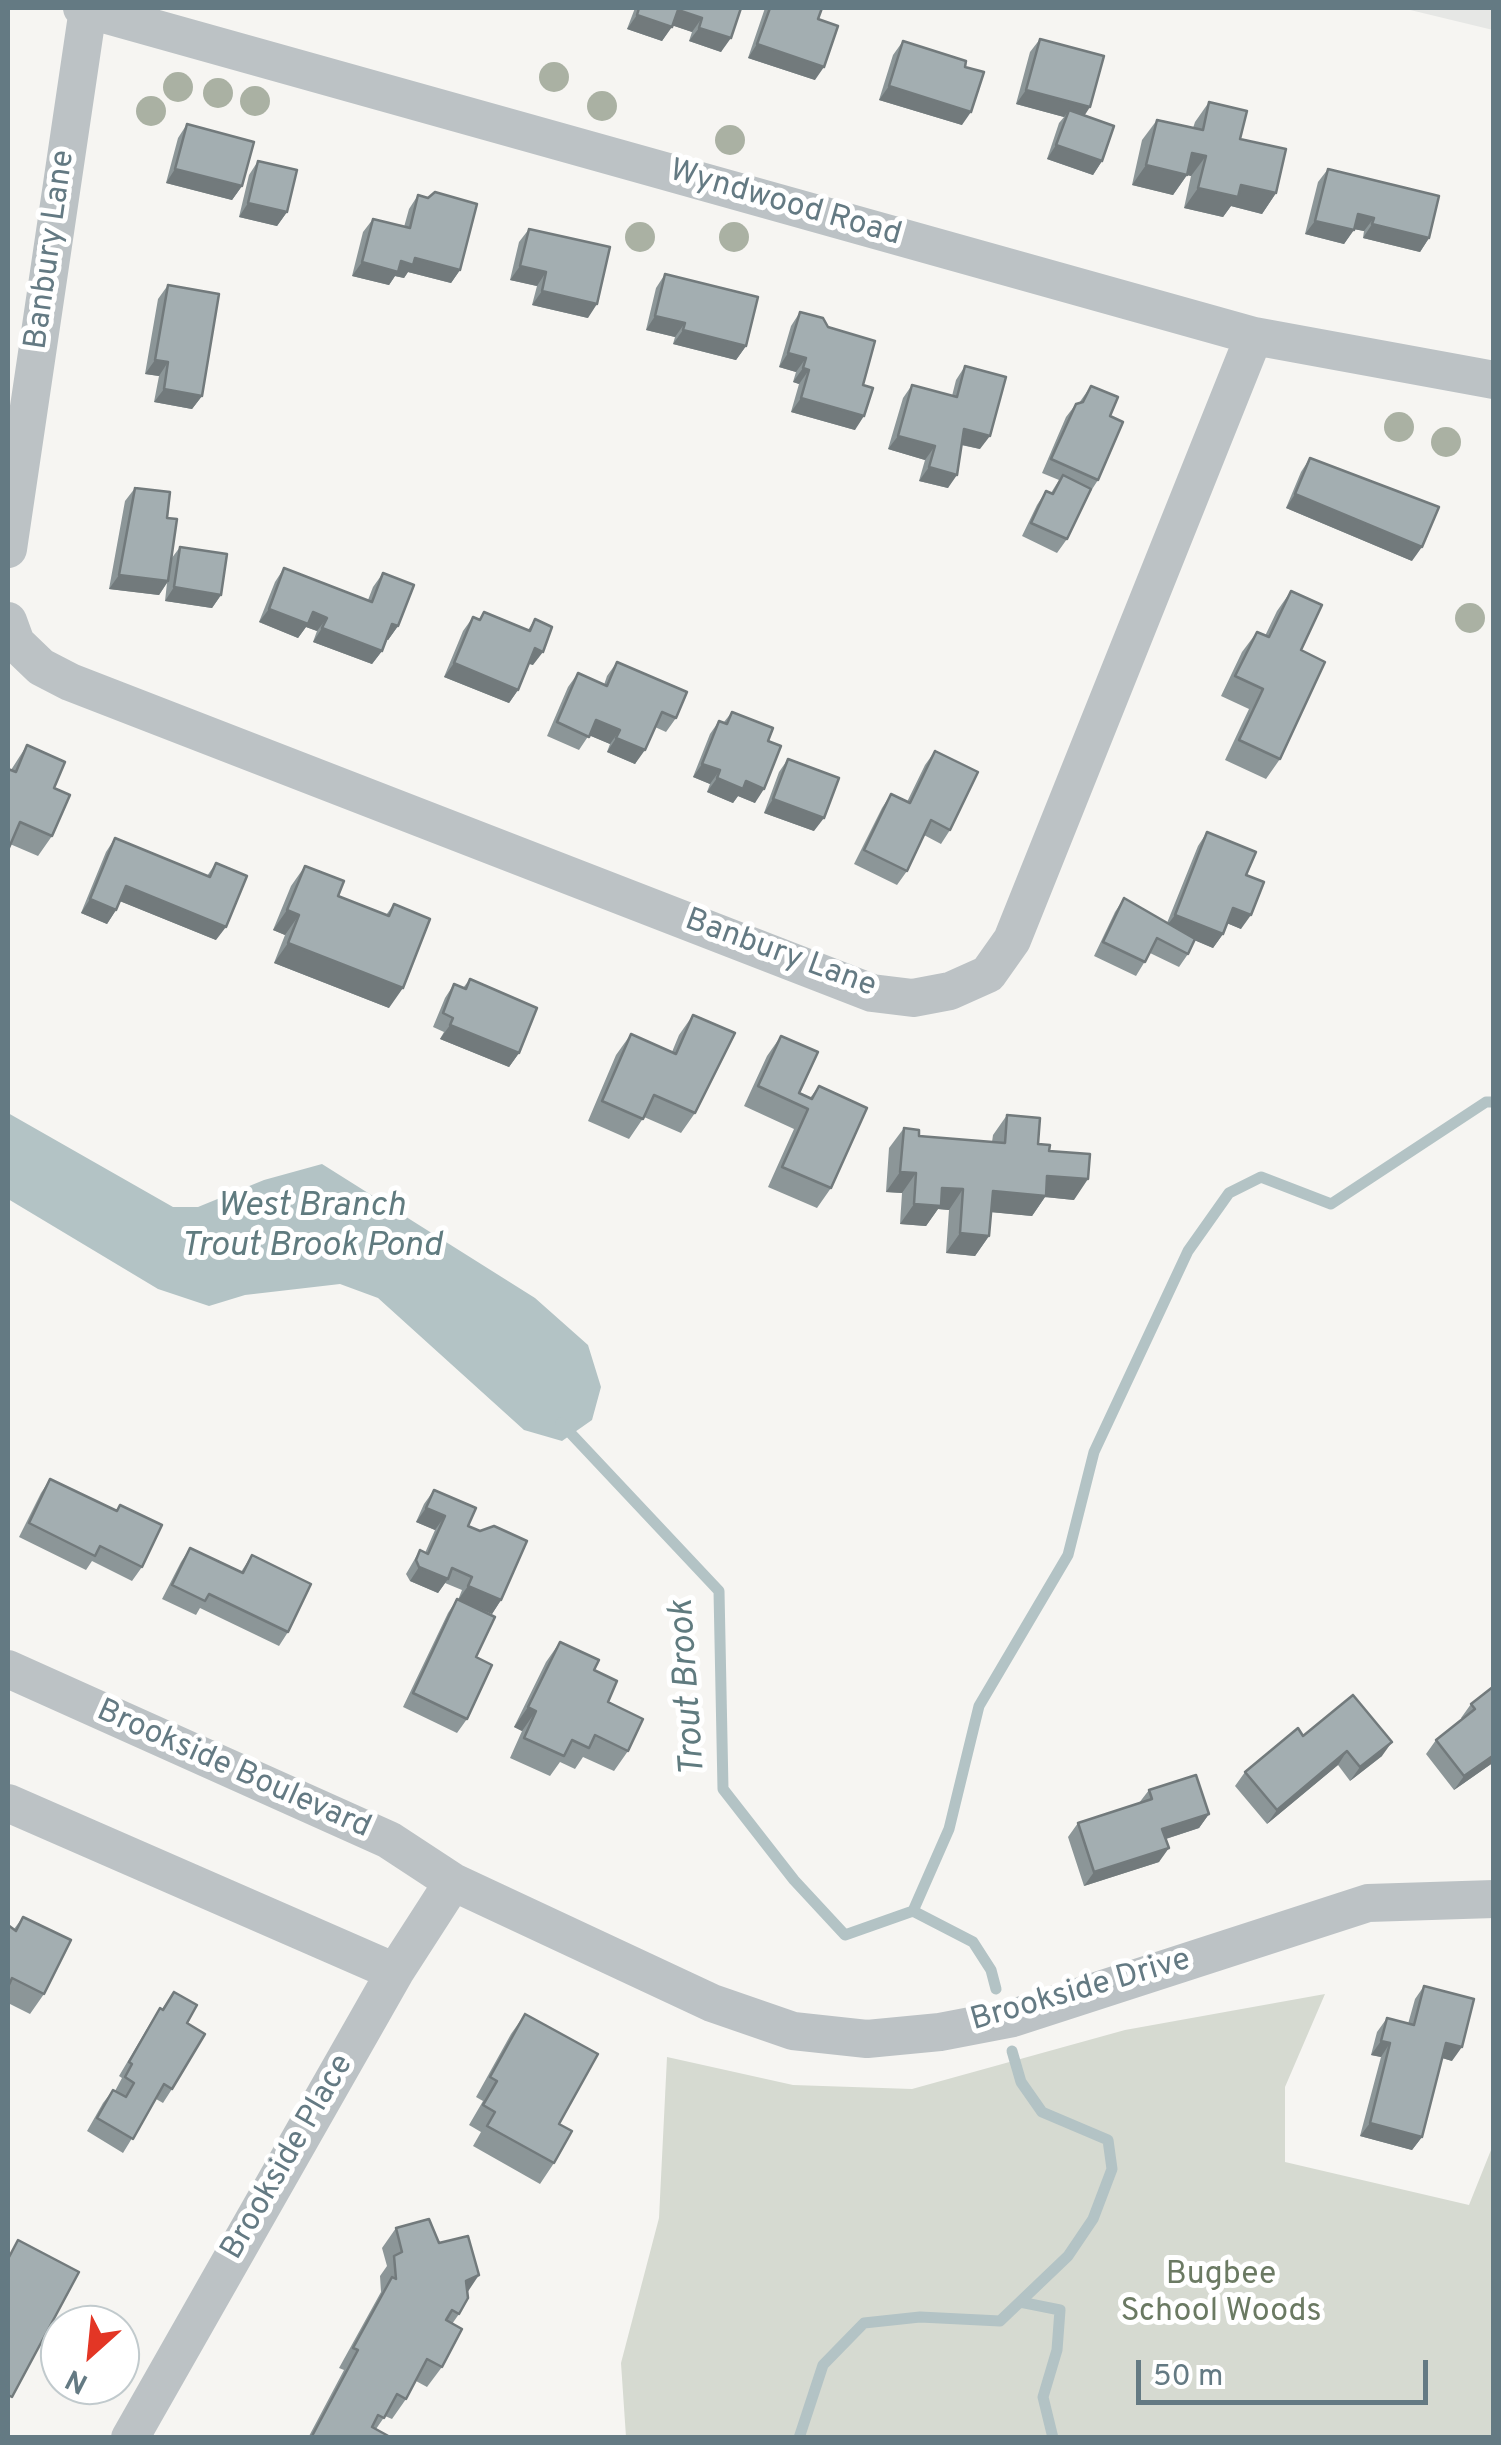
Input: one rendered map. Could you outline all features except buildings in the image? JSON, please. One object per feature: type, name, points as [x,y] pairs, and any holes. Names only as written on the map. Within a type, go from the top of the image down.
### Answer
[{"type":"street","name":"Wyndwood Road","points":[[85,8],[1254,336],[1494,380]]},
{"type":"street","name":"Banbury Lane","points":[[8,549],[85,8]]},
{"type":"street","name":"Banbury Lane","points":[[8,621],[16,644],[41,667],[70,682],[872,993],[913,998],[950,991],[988,974],[1012,940],[1254,336]]},
{"type":"street","name":"Brookside Boulevard","points":[[8,1669],[389,1840],[453,1882]]},
{"type":"street","points":[[8,1802],[395,1972]]},
{"type":"street","name":"Brookside Drive","points":[[453,1882],[712,2003],[793,2032],[868,2039],[940,2032],[1013,2018],[1368,1903],[1494,1899]]},
{"type":"street","name":"Brookside Place","points":[[130,2438],[395,1972],[453,1882]]},
{"type":"shaded area","points":[[1402,8],[1493,8],[1493,30]]},
{"type":"green space","name":"Bugbee School Woods","points":[[1325,1994],[1285,2087],[1285,2162],[1469,2205],[1493,2145],[1493,2437],[626,2437],[621,2363],[659,2218],[667,2057],[793,2085],[912,2089],[1125,2030]]},
{"type":"water","name":"West Branch Trout Brook Pond","points":[[8,1113],[173,1207],[198,1207],[264,1180],[322,1164],[535,1298],[588,1345],[601,1387],[592,1420],[562,1441],[524,1430],[378,1298],[340,1284],[245,1295],[209,1306],[158,1289],[8,1199]]},
{"type":"waterway","name":"Trout Brook","points":[[561,1423],[719,1591],[723,1789],[794,1880],[845,1935],[913,1911],[949,1829],[979,1706],[1068,1555],[1094,1452],[1188,1251],[1229,1193],[1261,1177],[1331,1204],[1486,1102],[1494,1102]]},
{"type":"waterway","points":[[913,1911],[973,1942],[991,1970],[996,1989]]},
{"type":"waterway","points":[[799,2438],[823,2365],[864,2323],[920,2317],[1000,2321],[1068,2256],[1093,2219],[1112,2169],[1108,2140],[1042,2112],[1021,2082],[1012,2051]]},
{"type":"waterway","points":[[1020,2302],[1060,2310],[1057,2350],[1043,2397],[1053,2438]]}]
